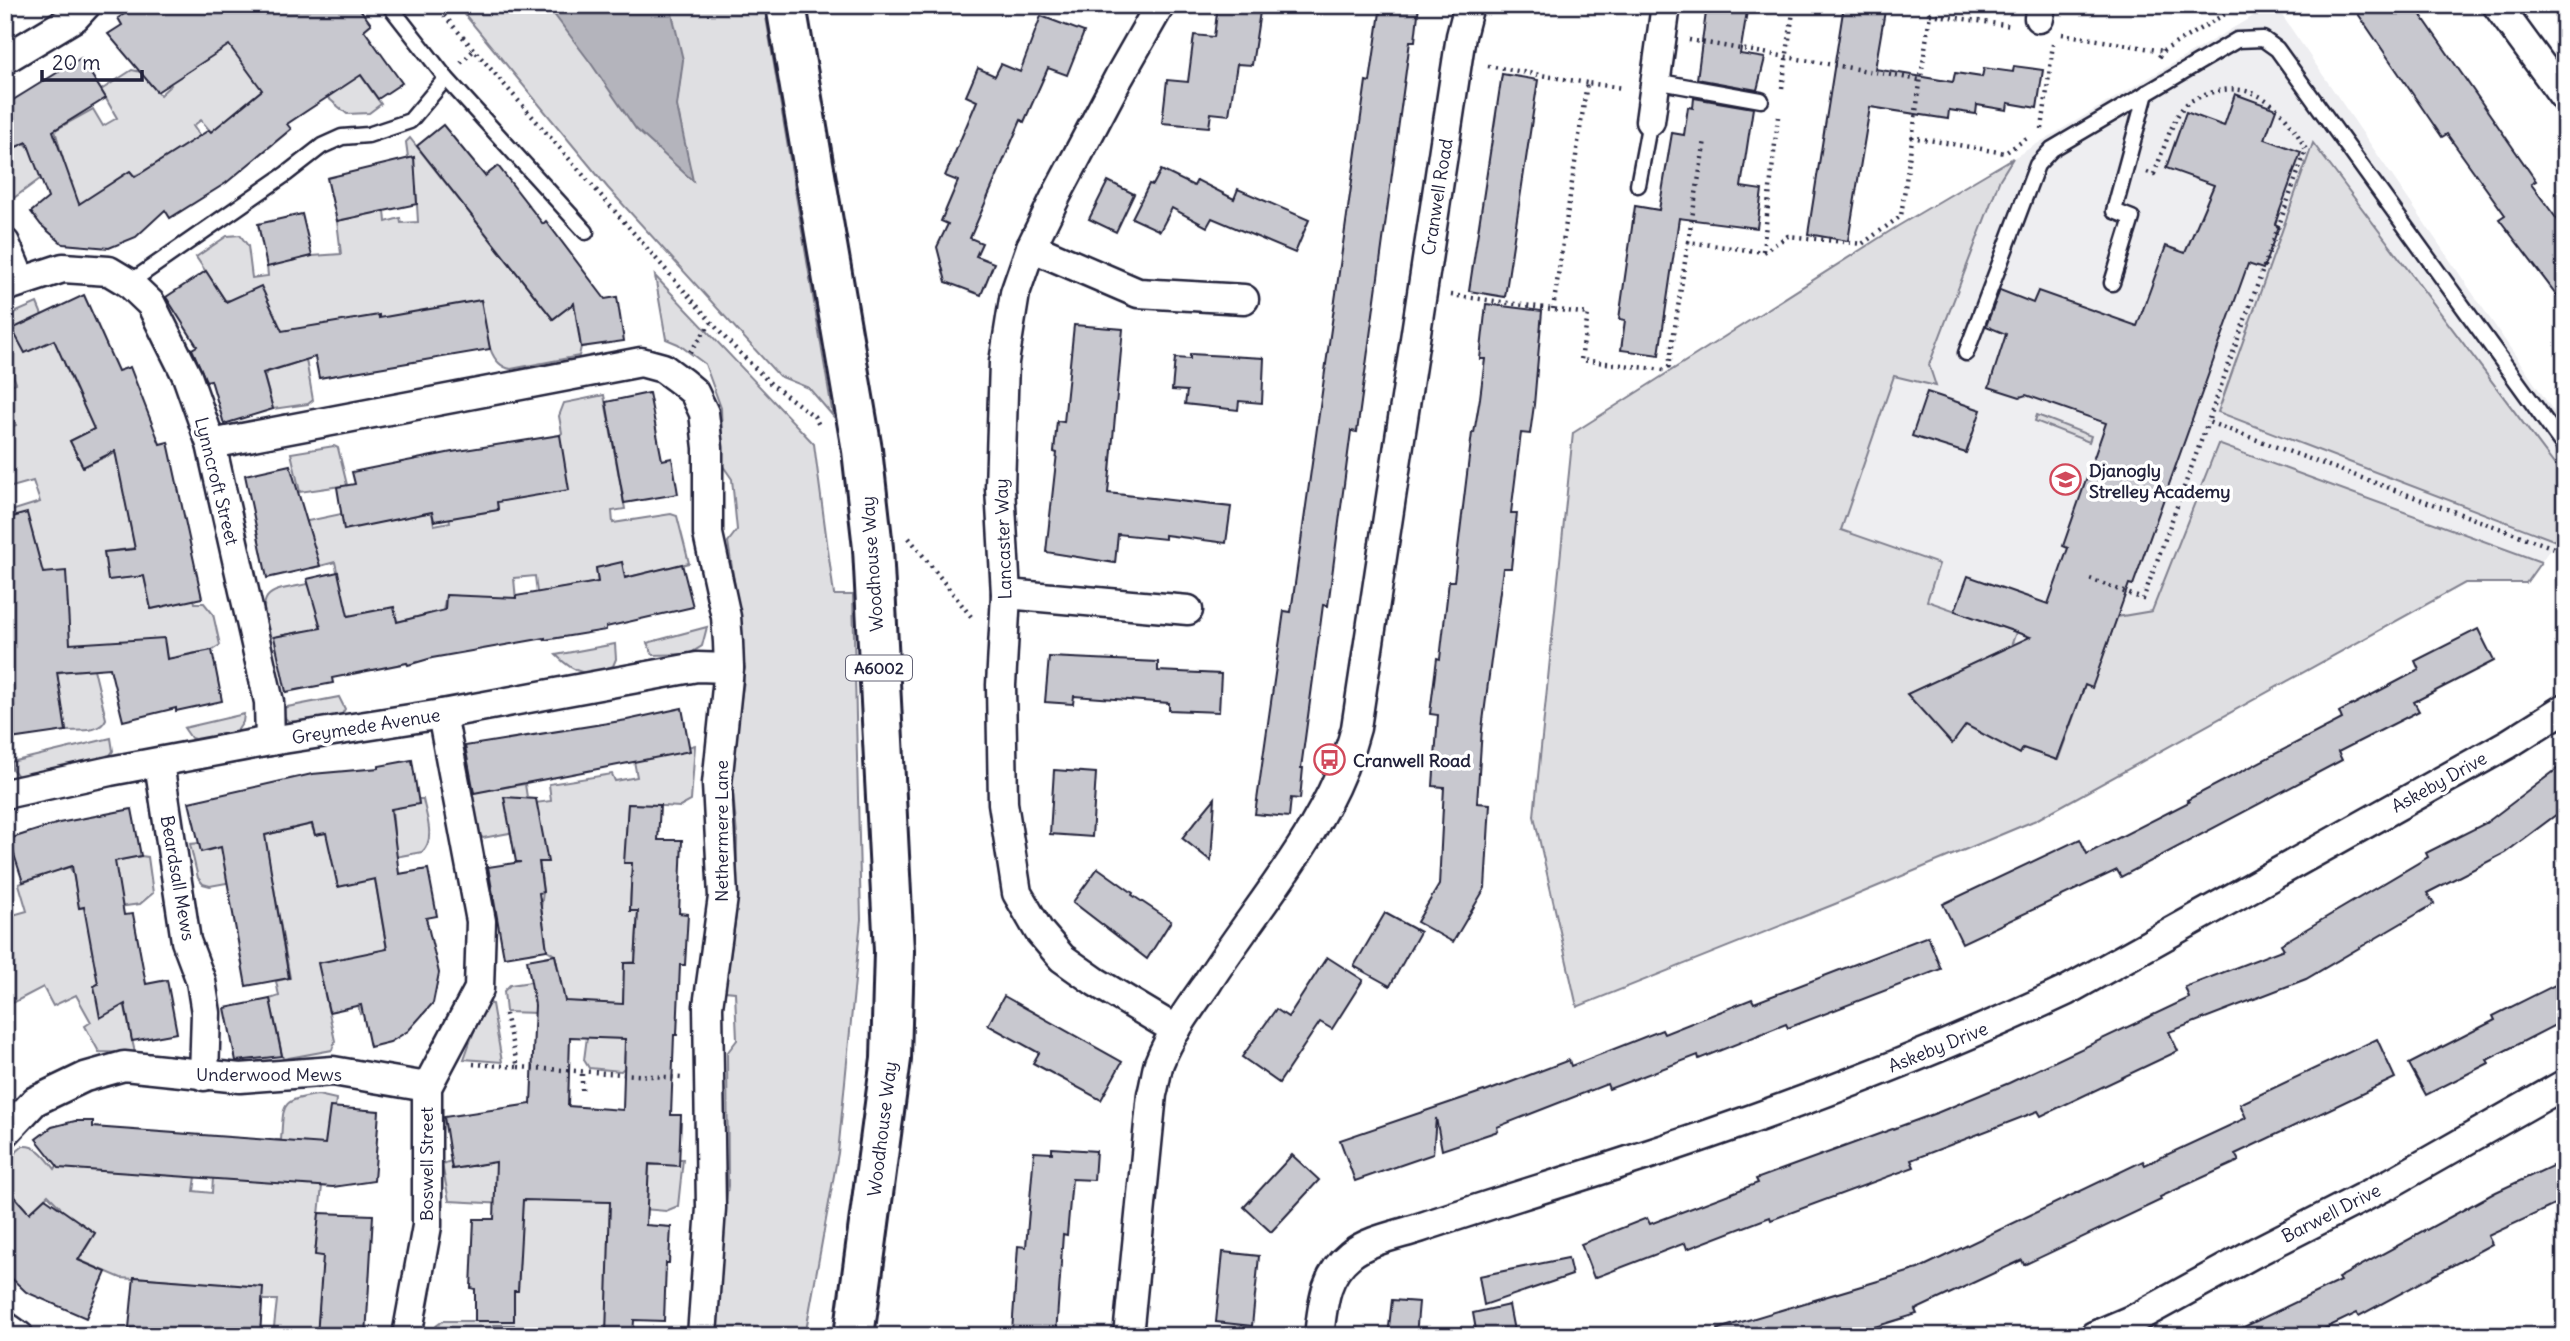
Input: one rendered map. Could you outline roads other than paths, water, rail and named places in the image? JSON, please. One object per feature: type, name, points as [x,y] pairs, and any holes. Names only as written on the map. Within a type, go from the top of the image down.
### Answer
[{"type":"main road","name":"Woodhouse Way","points":[[786,5],[862,450],[874,561],[894,951],[891,1059],[854,1336]]},
{"type":"street","points":[[5,59],[75,17],[86,5]]},
{"type":"street","name":"Lancaster Way","points":[[1160,5],[1119,77],[1031,247],[1015,293],[1004,362],[1000,488],[1006,594],[1001,685],[1003,803],[1017,893],[1040,931],[1062,958],[1176,1030]]},
{"type":"street","name":"Cranwell Road","points":[[1128,1336],[1152,1094],[1159,1063],[1176,1030],[1314,827],[1348,761],[1356,729],[1458,61],[1469,5]]},
{"type":"street","points":[[1650,121],[1666,5]]},
{"type":"street","points":[[2497,5],[2564,96]]},
{"type":"street","points":[[5,243],[13,284]]},
{"type":"street","points":[[1031,247],[1138,293],[1244,299]]},
{"type":"street","name":"Lynncroft Street","points":[[13,284],[63,268],[109,271],[129,283],[151,304],[187,376],[211,444],[269,702],[270,741]]},
{"type":"street","name":"Nethermere Lane","points":[[211,444],[641,362],[663,369],[694,392],[704,413],[708,448],[708,534],[726,617],[729,668],[717,784],[723,897],[708,1006],[711,1208],[702,1336]]},
{"type":"street","points":[[1006,594],[1188,610]]},
{"type":"street","name":"Greymede Avenue","points":[[6,791],[270,741],[442,715],[697,667],[729,668]]},
{"type":"street","name":"Askeby Drive","points":[[1319,1336],[1331,1275],[1352,1254],[1429,1225],[1646,1155],[1869,1075],[2005,1019],[2078,984],[2508,744],[2565,708]]},
{"type":"street","name":"Boswell Street","points":[[407,1336],[427,1226],[427,1087],[479,989],[481,921],[442,715]]},
{"type":"street","name":"Beardsall Mews","points":[[159,763],[186,941],[201,981],[206,1013],[204,1076]]},
{"type":"street","name":"Underwood Mews","points":[[5,1133],[36,1101],[85,1077],[124,1066],[240,1078],[333,1071],[427,1087]]},
{"type":"street","name":"Barwell Drive","points":[[2094,1336],[2136,1318],[2391,1182],[2565,1084]]},
{"type":"street","points":[[5,1326],[19,1336]]},
{"type":"lane","points":[[389,5],[446,78],[586,232]]},
{"type":"lane","points":[[1966,354],[2037,165],[2052,149],[2237,40],[2263,39],[2277,49],[2565,448]]},
{"type":"lane","points":[[129,283],[323,146],[342,137],[368,135],[410,121],[446,78]]},
{"type":"lane","points":[[1654,87],[1761,100]]},
{"type":"lane","points":[[2112,283],[2132,218],[2114,211],[2146,93]]},
{"type":"lane","points":[[1638,185],[1650,121]]},
{"type":"place","name":"Djanogly Strelley Academy","points":[[2066,480]]},
{"type":"place","name":"Cranwell Road","points":[[1330,760]]}]
